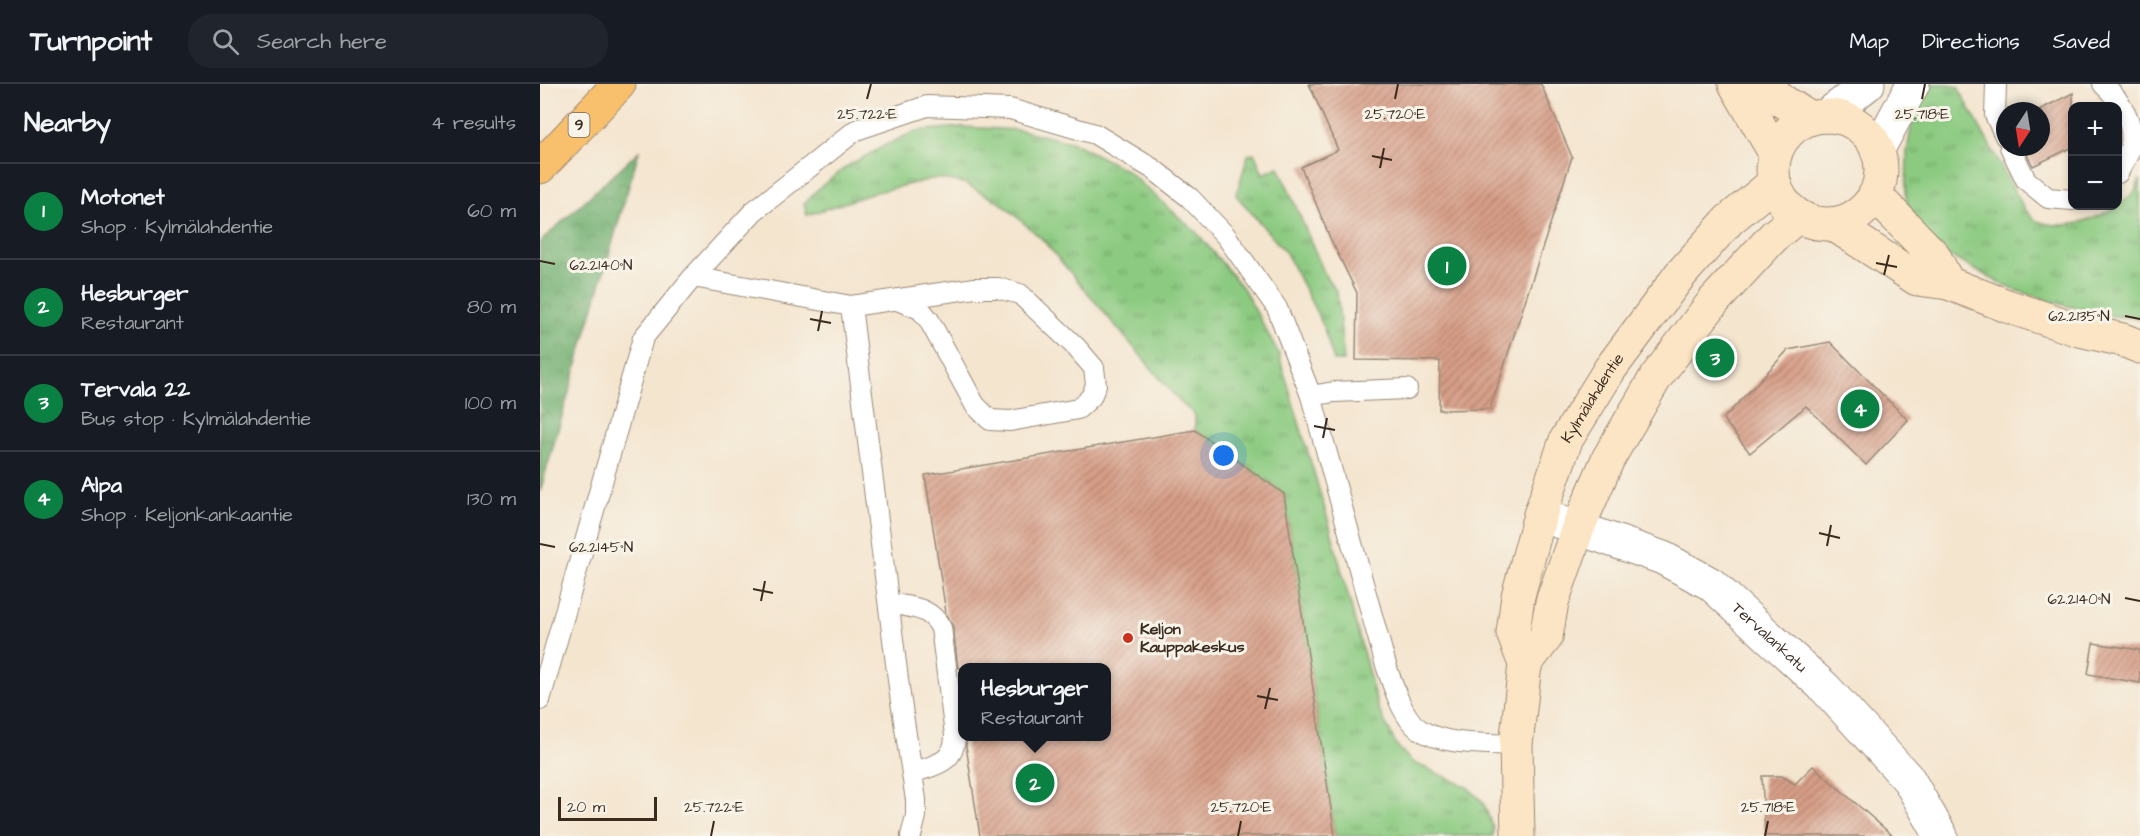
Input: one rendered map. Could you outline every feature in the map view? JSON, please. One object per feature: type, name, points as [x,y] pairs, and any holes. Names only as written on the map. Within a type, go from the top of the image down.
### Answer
[{"type":"highway","name":"9","points":[[540,167],[619,84]]},
{"type":"street","points":[[1735,84],[1774,168],[1781,200],[1797,216],[1808,221],[1833,224],[1854,217],[1869,204],[1875,195],[1881,172],[1878,151],[1872,140],[1855,123],[1844,118],[1818,117],[1779,99],[1768,84]]},
{"type":"street","points":[[1774,168],[1786,134],[1797,124],[1818,117],[1868,84]]},
{"type":"street","points":[[1878,151],[1913,84]]},
{"type":"street","name":"Kylmälahdentie","points":[[1518,836],[1516,745],[1525,664],[1513,633],[1518,596],[1540,515],[1566,440],[1610,369],[1680,275],[1774,168]]},
{"type":"street","points":[[1875,195],[1934,256],[1948,283]]},
{"type":"street","points":[[1525,664],[1546,637],[1552,602],[1578,528],[1608,459],[1656,376],[1714,301],[1774,235],[1797,216]]},
{"type":"street","points":[[1833,224],[1917,279],[1948,283],[2079,330],[2134,341]]},
{"type":"street","name":"Tervalankatu","points":[[1540,515],[1663,558],[1711,584],[1825,688],[1909,780],[1941,836]]},
{"type":"lane","points":[[1996,84],[1996,117]]},
{"type":"lane","points":[[2103,84],[2115,96],[2132,126],[2130,151],[2122,166]]},
{"type":"lane","points":[[540,700],[643,338],[693,277],[754,212],[856,130],[927,106],[1010,109],[1095,134],[1153,169],[1190,198],[1226,236],[1277,309],[1311,396],[1397,700],[1418,729],[1447,740],[1516,745]]},
{"type":"lane","points":[[2014,156],[2026,180],[2048,198],[2068,200]]},
{"type":"lane","points":[[693,277],[851,306],[975,288],[998,288],[1020,294],[1076,347],[1094,368],[1096,385],[1091,397],[1078,409],[1010,421],[990,420],[975,405],[929,320],[920,309],[897,300]]},
{"type":"lane","points":[[851,306],[900,695],[916,800],[916,816],[911,836]]},
{"type":"lane","points":[[1311,396],[1334,392],[1407,389]]},
{"type":"lane","points":[[889,603],[929,612],[936,618],[940,628],[956,735],[951,756],[942,763],[912,773]]},
{"type":"green space","points":[[1926,84],[1950,84],[1958,87],[2024,208],[2037,221],[2049,224],[2074,224],[2111,210],[2122,210],[2122,203],[2136,190],[2140,179],[2140,318],[2113,316],[2063,305],[2009,288],[1948,255],[1920,232],[1906,199],[1907,152],[1914,110]]},
{"type":"green space","points":[[962,127],[1020,130],[1074,143],[1126,170],[1197,233],[1243,288],[1278,352],[1329,523],[1378,708],[1397,746],[1412,762],[1466,786],[1483,802],[1493,828],[1493,836],[1335,836],[1284,494],[1195,430],[1195,415],[1180,402],[1042,239],[1001,203],[964,183],[936,178],[877,192],[807,215],[804,204],[819,188],[849,165],[916,131]]},
{"type":"green space","points":[[639,151],[540,492],[540,242]]},
{"type":"green space","points":[[1254,153],[1263,174],[1279,167],[1326,277],[1337,292],[1344,361],[1334,361],[1322,323],[1286,253],[1236,195],[1248,155]]},
{"type":"building","points":[[1309,84],[1541,84],[1572,157],[1490,409],[1439,410],[1440,361],[1356,360],[1357,293],[1330,238],[1301,167],[1338,150]]},
{"type":"building","points":[[2073,93],[2073,102],[2068,102],[2068,149],[2033,166],[2028,156],[2050,156],[2050,104]]},
{"type":"building","points":[[1830,342],[1908,420],[1866,465],[1806,406],[1750,453],[1723,419],[1788,350]]},
{"type":"building","name":"Keljon Kauppakeskus","points":[[1195,430],[1284,494],[1335,836],[980,836],[966,741],[1111,741],[1111,663],[958,663],[958,668],[953,626],[946,613],[925,475]]},
{"type":"building","points":[[2093,643],[2140,650],[2140,683],[2088,674]]},
{"type":"building","points":[[1813,766],[1893,836],[1765,836],[1762,776],[1782,776],[1795,784]]},
{"type":"place","name":"Motonet","points":[[1447,266]]},
{"type":"place","name":"Tervala 22","points":[[1715,358]]},
{"type":"place","name":"Alpa","points":[[1860,409]]},
{"type":"place","name":"Keljon Kauppakeskus","points":[[1128,638]]},
{"type":"place","name":"Hesburger","points":[[1035,783]]}]
